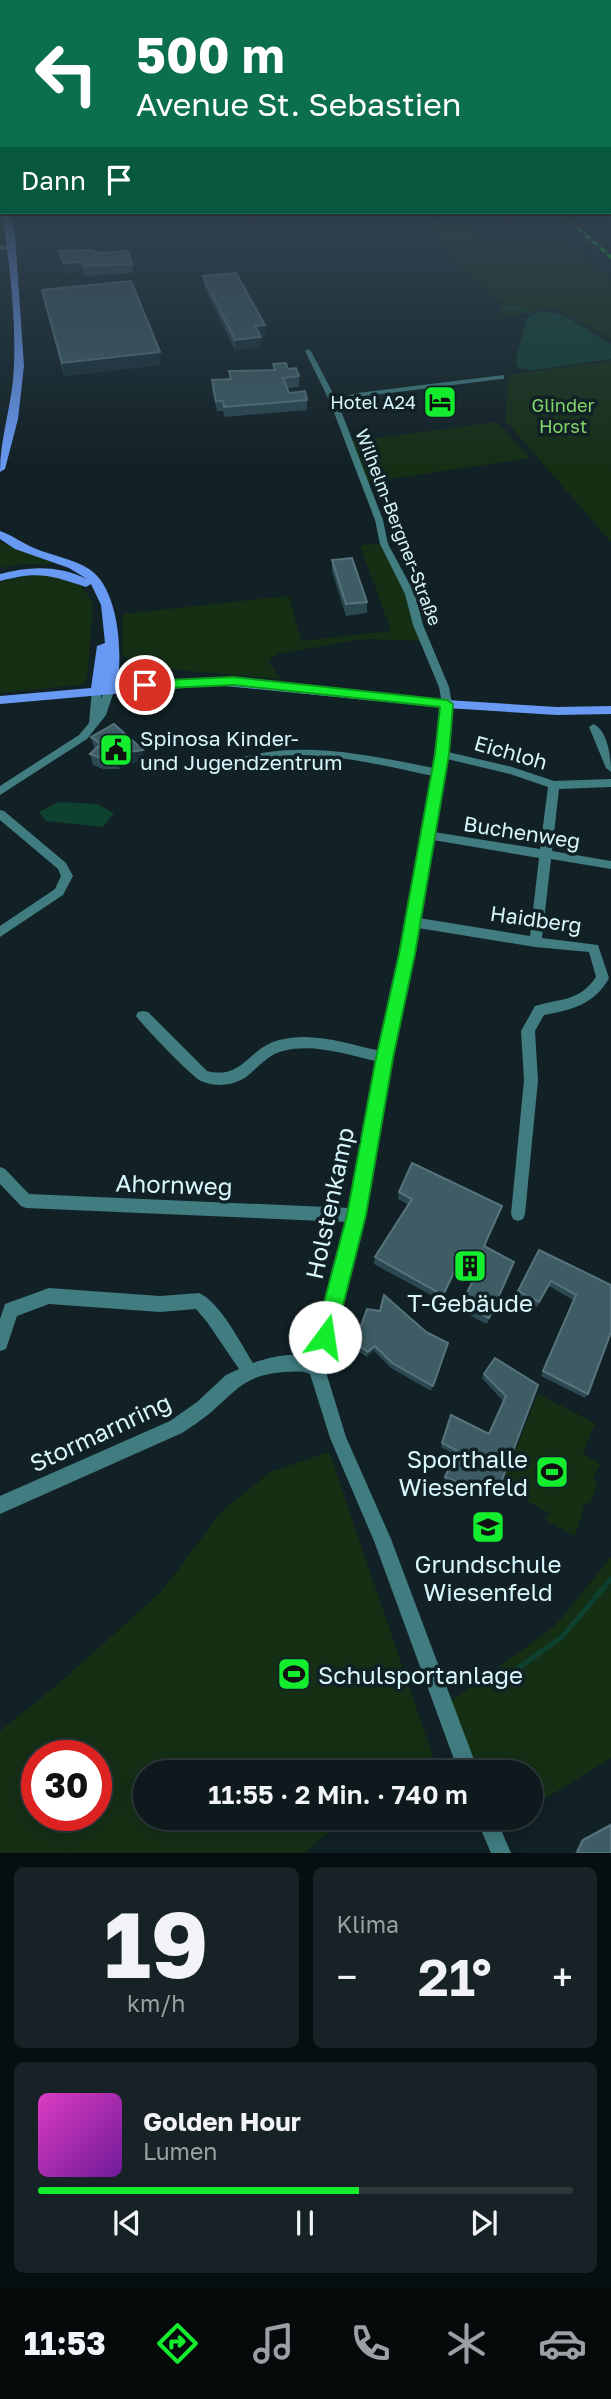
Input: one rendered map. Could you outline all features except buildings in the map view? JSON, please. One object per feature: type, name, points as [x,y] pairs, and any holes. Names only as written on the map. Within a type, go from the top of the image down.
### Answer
[{"type":"main road","points":[[0,469],[13,419],[19,366],[15,295]]},
{"type":"main road","points":[[0,534],[13,543],[80,569],[101,586],[110,610],[113,670],[104,689]]},
{"type":"main road","points":[[0,578],[24,572],[55,572],[74,577],[95,589],[103,601],[105,614],[104,689]]},
{"type":"main road","points":[[113,670],[127,677],[163,684]]},
{"type":"main road","points":[[0,700],[163,684],[244,682],[447,704],[556,711],[611,710]]},
{"type":"street","name":"Wilhelm-Bergner-Straße","points":[[309,351],[334,402],[379,520],[384,544],[410,594],[418,625],[444,687],[447,704]]},
{"type":"street","points":[[334,402],[357,395],[501,377]]},
{"type":"street","points":[[0,791],[66,750],[88,732],[96,717],[104,689]]},
{"type":"street","name":"Holstenkamp","points":[[317,1369],[356,1215],[428,835],[442,754],[447,704]]},
{"type":"street","points":[[594,727],[611,768]]},
{"type":"street","points":[[225,767],[241,759],[315,753],[439,773]]},
{"type":"street","name":"Eichloh","points":[[442,754],[512,771],[554,785],[611,783]]},
{"type":"street","points":[[535,942],[543,855],[554,785]]},
{"type":"street","points":[[0,814],[62,866],[67,876],[59,891],[0,932]]},
{"type":"street","name":"Buchenweg","points":[[428,835],[611,865]]},
{"type":"street","name":"Haidberg","points":[[412,922],[535,942],[594,948],[603,978],[594,993],[570,1004],[540,1010],[528,1031],[531,1080],[518,1214]]},
{"type":"street","points":[[143,1016],[203,1076],[216,1081],[234,1078],[277,1046],[319,1043],[384,1058]]},
{"type":"street","name":"Ahornweg","points":[[0,1174],[26,1201],[356,1215]]},
{"type":"street","points":[[0,1343],[11,1310],[49,1296],[160,1304],[199,1301],[250,1372]]},
{"type":"street","name":"Stormarnring","points":[[0,1505],[176,1427],[203,1408],[232,1381],[250,1372],[273,1365],[304,1363],[317,1369]]},
{"type":"street","points":[[317,1369],[338,1438],[382,1539],[464,1760]]},
{"type":"street","points":[[491,1830],[500,1853]]},
{"type":"green space","points":[[493,295],[611,295],[611,338],[551,307],[487,321],[501,313],[500,309],[504,305]]},
{"type":"green space","name":"Glinder Horst","points":[[611,361],[611,542],[506,421],[508,375]]},
{"type":"green space","points":[[496,422],[530,458],[364,483],[349,442]]},
{"type":"green space","points":[[0,542],[53,564],[22,564],[0,568]]},
{"type":"green space","points":[[384,544],[425,641],[362,639],[278,654],[268,660],[280,679],[145,667],[123,656],[123,614],[289,596],[301,641],[391,631],[360,545]]},
{"type":"green space","points":[[38,575],[64,576],[81,586],[93,602],[87,681],[79,685],[0,693],[0,583],[8,579]]},
{"type":"green space","name":"Sporthalle Wiesenfeld","points":[[538,1394],[595,1423],[583,1453],[600,1464],[593,1479],[598,1483],[590,1503],[585,1503],[575,1536],[545,1520],[551,1514],[501,1486]]},
{"type":"green space","name":"Schulsportanlage","points":[[329,1452],[433,1756],[427,1760],[133,1760],[133,1830],[331,1830],[305,1853],[0,1853],[0,1731],[56,1686],[162,1591],[221,1512],[270,1472]]},
{"type":"green space","points":[[611,1557],[611,1758],[543,1800],[543,1760],[468,1760],[448,1703],[554,1627]]},
{"type":"shaded area","points":[[540,311],[569,319],[611,344],[611,359],[533,370],[518,368],[516,359],[527,318]]},
{"type":"shaded area","points":[[59,802],[97,804],[114,813],[103,827],[46,821],[39,812]]},
{"type":"waterway","points":[[501,307],[520,309],[531,314]]},
{"type":"waterway","points":[[500,1681],[562,1637],[611,1579]]},
{"type":"place","name":"Hotel A24","points":[[440,402]]},
{"type":"place","name":"Spinosa Kinder- und Jugendzentrum","points":[[116,750]]},
{"type":"place","name":"T-Gebäude","points":[[470,1266]]},
{"type":"place","name":"Sporthalle Wiesenfeld","points":[[552,1472]]},
{"type":"place","name":"Grundschule Wiesenfeld","points":[[488,1527]]},
{"type":"place","name":"Schulsportanlage","points":[[294,1674]]},
{"type":"route","points":[[145,685],[233,681],[447,704],[442,754],[407,954],[384,1058],[356,1215],[325,1337]]}]
